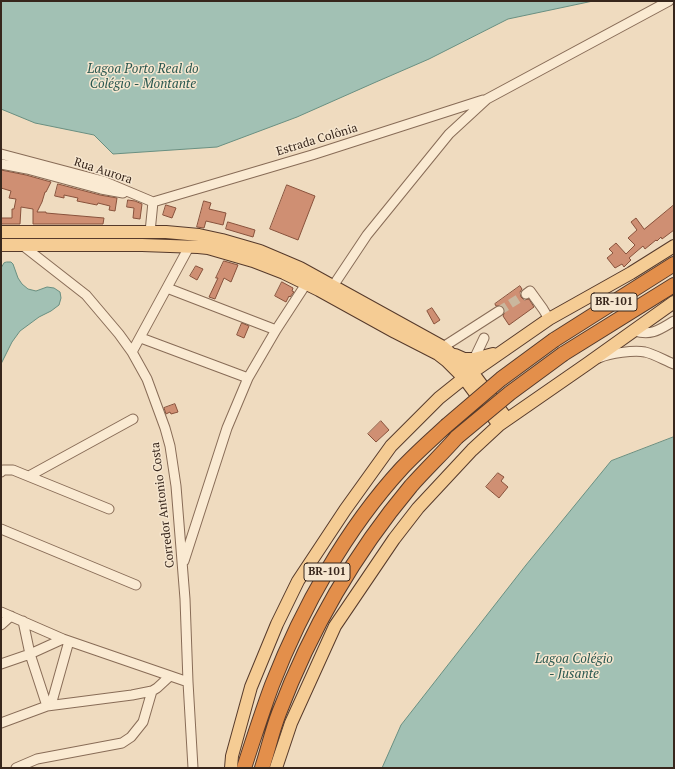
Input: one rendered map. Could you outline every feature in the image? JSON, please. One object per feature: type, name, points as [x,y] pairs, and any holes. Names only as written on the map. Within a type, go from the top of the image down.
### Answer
[{"type":"highway","name":"BR-101","points":[[244,768],[275,678],[309,603],[344,544],[361,519],[387,486],[412,457],[501,380],[554,340],[674,264]]},
{"type":"highway","name":"BR-101","points":[[262,768],[278,715],[291,684],[314,635],[342,582],[360,554],[412,485],[457,437],[510,393],[563,354],[674,285]]},
{"type":"main road","points":[[1,232],[166,232],[208,248],[253,261],[284,273],[445,354],[464,359],[474,359],[500,353]]},
{"type":"main road","points":[[1,245],[142,245],[196,243],[222,240],[260,252],[300,268],[334,286],[445,354],[468,375],[503,422]]},
{"type":"main road","name":"BR-101","points":[[231,768],[232,756],[251,687],[274,630],[298,581],[345,510],[391,446],[439,398],[468,375],[549,319],[631,273],[674,246]]},
{"type":"main road","points":[[276,768],[291,723],[335,626],[394,539],[418,508],[472,450],[503,422],[674,302]]},
{"type":"main road","points":[[439,398],[449,381],[450,375],[445,354]]},
{"type":"street","points":[[334,286],[367,234],[449,134],[487,99],[669,1]]},
{"type":"street","name":"Estrada Colônia","points":[[153,202],[312,155],[487,99]]},
{"type":"street","name":"Rua Aurora","points":[[1,154],[103,181],[134,194]]},
{"type":"street","name":"Rua Aurora","points":[[1,164],[27,169],[101,189],[134,194]]},
{"type":"street","points":[[134,194],[153,202],[150,232]]},
{"type":"street","points":[[132,352],[167,288],[196,243]]},
{"type":"street","name":"Corredor Antonio Costa","points":[[22,245],[86,295],[119,334],[132,352],[147,380],[165,428],[170,446],[176,486],[186,605],[188,682],[193,768]]},
{"type":"street","points":[[182,566],[227,428],[248,378],[276,330],[306,284]]},
{"type":"street","points":[[167,288],[276,330]]},
{"type":"street","points":[[526,294],[530,291],[549,319]]},
{"type":"street","points":[[445,354],[500,311]]},
{"type":"street","points":[[634,331],[642,333],[652,332],[674,321]]},
{"type":"street","points":[[141,338],[248,378]]},
{"type":"street","points":[[474,359],[484,338]]},
{"type":"street","points":[[587,364],[602,357],[635,351],[646,352],[674,364]]},
{"type":"street","points":[[29,476],[133,419]]},
{"type":"street","points":[[1,472],[3,470],[13,470],[109,509]]},
{"type":"street","points":[[1,529],[136,586]]},
{"type":"street","points":[[1,612],[66,640],[188,682]]},
{"type":"street","points":[[1,625],[11,616]]},
{"type":"street","points":[[23,621],[30,654],[49,705]]},
{"type":"street","points":[[1,664],[66,640]]},
{"type":"street","points":[[49,705],[66,640]]},
{"type":"street","points":[[1,723],[49,705],[132,695],[152,691],[170,676]]},
{"type":"street","points":[[16,768],[37,759],[122,743],[131,737],[143,722],[152,691]]},
{"type":"water","name":"Lagoa Porto Real do Colégio - Montante","points":[[1,1],[593,1],[508,19],[429,59],[297,117],[217,147],[113,154],[94,135],[35,123],[1,109]]},
{"type":"water","points":[[11,262],[13,264],[18,278],[28,289],[36,291],[47,287],[54,288],[60,292],[61,298],[59,305],[20,331],[12,342],[1,364],[1,268],[4,263]]},
{"type":"water","name":"Lagoa Colégio - Jusante","points":[[674,437],[674,768],[382,768],[401,725],[526,565],[611,461]]},
{"type":"building","points":[[1,170],[51,182],[45,192],[37,212],[104,218],[103,224],[33,224],[33,209],[21,207],[20,224],[1,224],[1,218],[12,218],[12,209],[14,209],[16,199],[9,198],[11,191],[1,188]]},
{"type":"building","points":[[58,184],[117,198],[115,211],[109,210],[110,206],[77,201],[78,198],[64,195],[64,198],[55,196]]},
{"type":"building","points":[[287,185],[315,196],[298,240],[270,229]]},
{"type":"building","points":[[128,200],[142,204],[140,219],[133,218],[134,208],[127,207]]},
{"type":"building","points":[[204,201],[211,203],[209,209],[226,213],[223,225],[206,221],[204,228],[197,227]]},
{"type":"building","points":[[166,205],[176,208],[172,218],[163,215]]},
{"type":"building","points":[[674,205],[674,230],[662,239],[661,237],[657,241],[656,240],[645,249],[643,246],[629,258],[631,260],[624,267],[622,264],[615,268],[607,258],[613,253],[609,249],[616,243],[626,254],[635,245],[628,238],[637,230],[631,222],[636,218],[644,229]]},
{"type":"building","points":[[228,222],[255,230],[253,237],[226,229]]},
{"type":"building","points":[[224,261],[238,265],[231,282],[224,278],[215,299],[209,297]]},
{"type":"building","points":[[196,266],[203,269],[197,280],[190,276]]},
{"type":"building","points":[[282,282],[293,288],[292,291],[294,292],[290,297],[289,296],[286,302],[275,296]]},
{"type":"building","points":[[520,286],[522,289],[520,292],[521,297],[524,300],[529,299],[534,307],[509,325],[503,316],[505,311],[504,307],[496,306],[495,304]]},
{"type":"building","points":[[432,308],[440,320],[434,324],[427,311]]},
{"type":"building","points":[[242,323],[249,326],[244,338],[237,335]]},
{"type":"building","points":[[175,404],[178,412],[171,414],[170,412],[166,414],[164,408]]},
{"type":"building","points":[[381,421],[389,430],[376,442],[368,434]]},
{"type":"building","points":[[498,473],[504,477],[501,481],[508,487],[499,498],[486,487]]},
{"type":"tunnel","points":[[499,311],[526,294]]}]
